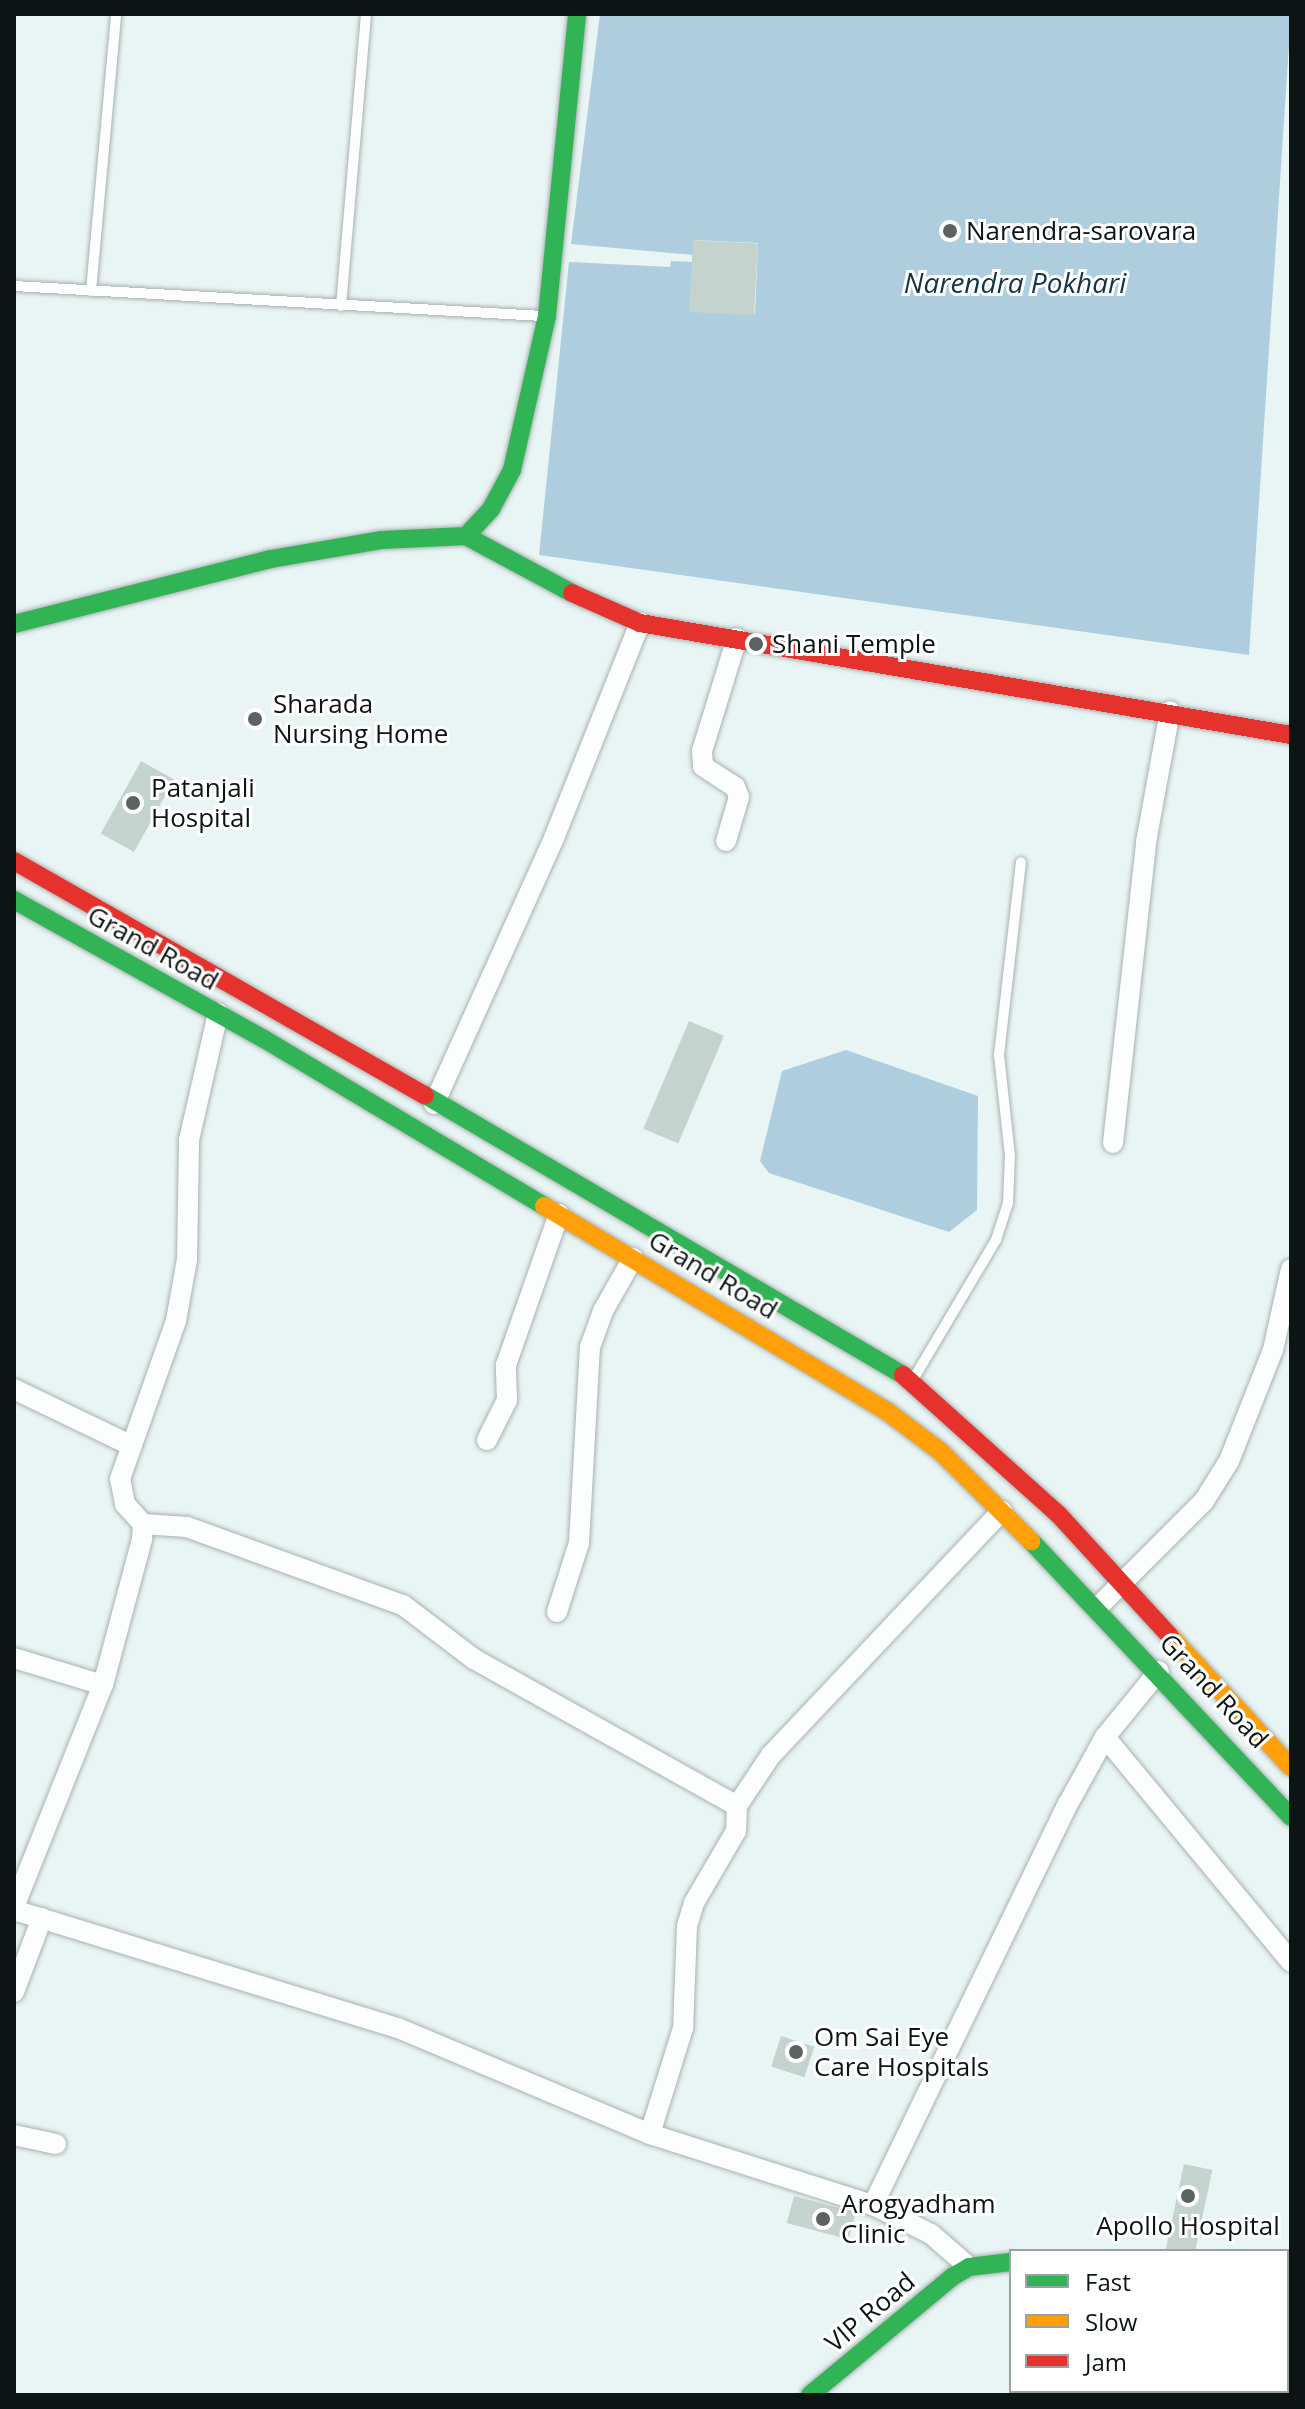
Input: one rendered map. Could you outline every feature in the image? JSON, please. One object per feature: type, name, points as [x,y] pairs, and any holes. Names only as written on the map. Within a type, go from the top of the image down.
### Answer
[{"type":"main road","points":[[466,536],[491,509],[512,470],[547,316],[577,14]]},
{"type":"main road","points":[[14,624],[271,559],[382,540],[466,536],[535,577],[640,623],[1170,711],[1291,735]]},
{"type":"main road","name":"Grand Road","points":[[14,861],[434,1104],[648,1222],[912,1380],[1059,1515],[1291,1767]]},
{"type":"main road","name":"Grand Road","points":[[14,900],[218,1013],[888,1412],[941,1452],[1098,1607],[1291,1817]]},
{"type":"main road","points":[[969,2267],[1009,2262]]},
{"type":"main road","name":"VIP Road","points":[[810,2395],[969,2267]]},
{"type":"street","points":[[434,1104],[554,838],[640,623]]},
{"type":"street","points":[[726,841],[739,797],[735,787],[703,766],[702,751],[737,638]]},
{"type":"street","points":[[1113,1143],[1146,842],[1170,711]]},
{"type":"street","points":[[218,1013],[189,1140],[187,1259],[176,1321],[132,1446],[120,1492],[143,1524],[103,1685],[14,1908],[398,2028],[650,2134],[873,2205],[931,2234],[969,2267]]},
{"type":"street","points":[[487,1440],[507,1400],[506,1365],[559,1214]]},
{"type":"street","points":[[557,1612],[579,1543],[590,1347],[603,1311],[633,1258]]},
{"type":"street","points":[[1098,1607],[1204,1501],[1229,1461],[1282,1353],[1291,1269]]},
{"type":"street","points":[[14,1389],[132,1446]]},
{"type":"street","points":[[650,2134],[683,2028],[687,1926],[694,1903],[736,1831],[737,1806],[771,1755],[1002,1511]]},
{"type":"street","points":[[143,1524],[187,1527],[403,1605],[474,1659],[737,1806]]},
{"type":"street","points":[[14,1658],[103,1685]]},
{"type":"street","points":[[873,2205],[1036,1865],[1105,1737],[1159,1671]]},
{"type":"street","points":[[1105,1737],[1291,1962]]},
{"type":"street","points":[[14,1992],[42,1918]]},
{"type":"street","points":[[14,2135],[56,2144]]},
{"type":"lane","points":[[91,291],[116,14]]},
{"type":"lane","points":[[341,306],[366,14]]},
{"type":"lane","points":[[14,286],[547,316]]},
{"type":"lane","points":[[912,1380],[996,1240],[1008,1203],[1010,1156],[999,1055],[1021,862]]},
{"type":"water","name":"Narendra Pokhari","points":[[600,14],[1291,14],[1249,655],[539,555],[569,262],[670,267],[671,261],[692,262],[755,314],[758,243],[694,240],[693,255],[571,244]]},
{"type":"water","points":[[846,1050],[978,1096],[977,1210],[949,1232],[769,1173],[760,1161],[782,1071]]},
{"type":"building","points":[[693,240],[758,243],[754,315],[689,312]]},
{"type":"building","points":[[141,761],[174,779],[134,852],[101,834]]},
{"type":"building","points":[[689,1021],[724,1036],[678,1144],[643,1129]]},
{"type":"building","points":[[781,2036],[814,2047],[804,2077],[771,2066]]},
{"type":"building","points":[[1184,2164],[1212,2170],[1196,2249],[1166,2249]]},
{"type":"building","points":[[794,2196],[856,2213],[849,2240],[787,2223]]},
{"type":"traffic: fast","points":[[466,536],[491,509],[512,470],[547,316],[577,14]]},
{"type":"traffic: fast","points":[[14,624],[271,559],[382,540],[466,536],[572,593]]},
{"type":"traffic: fast","points":[[14,900],[264,1039],[544,1206]]},
{"type":"traffic: fast","points":[[425,1095],[903,1375]]},
{"type":"traffic: fast","points":[[1031,1541],[1291,1817]]},
{"type":"traffic: fast","points":[[810,2395],[952,2277],[969,2267],[1009,2262]]},
{"type":"traffic: slow","points":[[544,1206],[888,1412],[941,1452],[1031,1541]]},
{"type":"traffic: slow","points":[[1170,1636],[1291,1767]]},
{"type":"traffic: jam","points":[[572,593],[640,623],[1291,735]]},
{"type":"traffic: jam","points":[[14,861],[425,1095]]},
{"type":"traffic: jam","points":[[903,1375],[1059,1515],[1170,1636]]},
{"type":"place","name":"Narendra-sarovara","points":[[950,231]]},
{"type":"place","name":"Shani Temple","points":[[756,644]]},
{"type":"place","name":"Sharada Nursing Home","points":[[255,719]]},
{"type":"place","name":"Patanjali Hospital","points":[[133,803]]},
{"type":"place","name":"Om Sai Eye Care Hospitals","points":[[796,2052]]},
{"type":"place","name":"Apollo Hospital","points":[[1188,2196]]},
{"type":"place","name":"Arogyadham Clinic","points":[[823,2219]]}]
